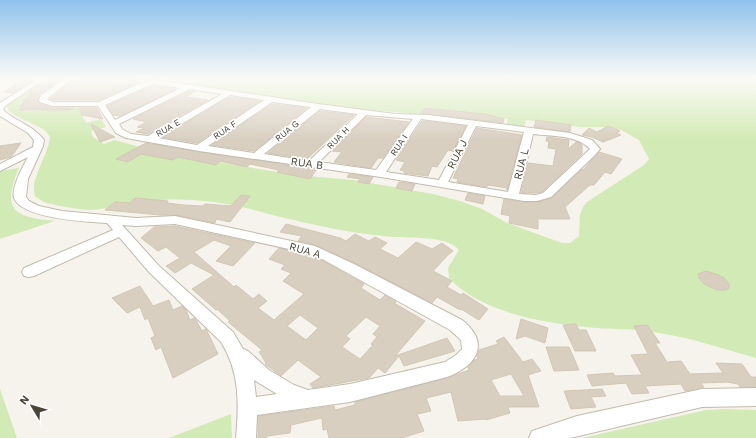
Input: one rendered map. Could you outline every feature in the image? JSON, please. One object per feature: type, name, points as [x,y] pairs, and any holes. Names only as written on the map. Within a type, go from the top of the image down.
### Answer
[{"type":"street","points":[[0,168],[36,149],[39,142],[36,134],[6,117],[0,110],[2,105],[11,99]]},
{"type":"street","points":[[42,99],[52,104],[100,104],[111,99]]},
{"type":"street","points":[[113,124],[163,99]]},
{"type":"street","name":"RUA E","points":[[148,140],[218,99]]},
{"type":"street","name":"RUA F","points":[[199,148],[270,99]]},
{"type":"street","points":[[274,99],[400,117],[418,116],[529,131]]},
{"type":"street","name":"RUA B","points":[[100,104],[113,124],[124,134],[148,140],[532,198],[547,195],[592,153],[594,148],[591,143],[574,137],[529,131]]},
{"type":"street","name":"RUA G","points":[[256,156],[318,106]]},
{"type":"street","name":"RUA H","points":[[312,164],[364,112]]},
{"type":"street","name":"RUA I","points":[[379,174],[418,116]]},
{"type":"street","name":"RUA J","points":[[442,184],[473,124]]},
{"type":"street","name":"RUA L","points":[[513,196],[529,131]]},
{"type":"street","name":"RUA A","points":[[36,149],[20,186],[20,198],[23,202],[34,208],[82,218],[136,222],[181,221],[310,249],[329,257],[456,325],[469,336],[471,347],[464,358],[454,367],[350,393],[307,399]]},
{"type":"street","points":[[112,220],[154,269],[227,337],[249,365],[279,387],[307,399]]},
{"type":"street","points":[[29,272],[125,235],[156,221]]},
{"type":"street","points":[[237,351],[246,377],[248,408],[246,438]]},
{"type":"street","points":[[539,438],[577,426],[702,398],[739,396],[756,397]]},
{"type":"street","points":[[248,408],[307,399]]},
{"type":"green space","points":[[14,99],[24,99],[20,103],[25,105],[24,111],[37,111],[67,106],[94,105],[97,111],[82,115],[86,123],[101,119],[106,127],[91,131],[93,137],[104,144],[114,140],[152,150],[253,168],[296,175],[353,180],[433,194],[460,201],[482,209],[507,223],[562,243],[570,243],[579,236],[580,215],[587,202],[644,165],[649,159],[639,140],[621,130],[608,127],[581,127],[526,120],[524,128],[506,126],[508,119],[424,107],[419,114],[415,114],[338,107],[287,99],[756,99],[756,358],[705,343],[666,334],[639,330],[603,329],[558,324],[517,315],[498,309],[463,290],[449,278],[448,268],[459,250],[454,245],[438,240],[378,236],[319,226],[245,208],[204,201],[153,200],[93,210],[72,208],[44,202],[35,196],[34,190],[37,175],[49,144],[50,137],[42,129],[12,114],[7,107]]},
{"type":"green space","points":[[19,168],[13,183],[11,194],[12,203],[15,210],[30,217],[55,221],[0,239],[0,171]]},
{"type":"green space","points":[[0,389],[17,438],[0,438]]},
{"type":"green space","points":[[706,410],[756,410],[756,438],[582,438]]},
{"type":"green space","points":[[231,414],[232,438],[169,438]]},
{"type":"building","points":[[25,99],[38,99],[39,103],[52,108],[74,108],[68,110],[20,110]]},
{"type":"building","points":[[51,99],[100,99],[99,100]]},
{"type":"building","points":[[122,99],[154,99],[120,116],[113,115],[107,106]]},
{"type":"building","points":[[173,99],[208,100],[148,134],[136,132],[144,128],[137,127],[147,122],[133,119]]},
{"type":"building","points":[[226,99],[260,101],[197,143],[162,137]]},
{"type":"building","points":[[272,104],[307,108],[254,151],[212,145]]},
{"type":"building","points":[[79,108],[97,108],[103,119],[82,115]]},
{"type":"building","points":[[424,108],[485,114],[504,119],[503,123],[420,113]]},
{"type":"building","points":[[320,111],[354,115],[307,159],[268,153]]},
{"type":"building","points":[[366,117],[409,122],[383,158],[378,158],[371,168],[334,162],[342,152],[332,151]]},
{"type":"building","points":[[536,120],[571,125],[570,132],[534,127]]},
{"type":"building","points":[[422,121],[466,126],[453,151],[448,150],[437,167],[432,166],[428,176],[404,173],[404,171],[400,170],[405,162],[396,160]]},
{"type":"building","points":[[91,124],[115,137],[100,142]]},
{"type":"building","points":[[608,126],[620,131],[616,133],[621,135],[603,142],[592,137],[582,135],[589,128],[597,132]]},
{"type":"building","points":[[477,128],[522,135],[507,190],[507,188],[495,186],[487,185],[487,187],[457,182],[458,179],[453,178]]},
{"type":"building","points":[[547,137],[569,140],[568,149],[578,142],[582,145],[582,154],[542,192],[521,193],[528,163],[553,166],[556,149],[548,148],[549,142],[546,141]]},
{"type":"building","points":[[21,143],[11,157],[0,160],[0,146]]},
{"type":"building","points":[[146,143],[317,169],[310,179],[277,172],[279,170],[250,164],[247,167],[220,161],[216,165],[178,157],[173,160],[141,154],[128,162],[116,159]]},
{"type":"building","points":[[599,152],[622,159],[611,174],[605,172],[594,185],[590,185],[565,207],[570,219],[538,219],[538,229],[509,223],[510,216],[501,214],[504,199],[537,202],[552,198],[582,169],[582,171]]},
{"type":"building","points":[[349,174],[373,177],[369,184],[358,182],[360,179],[347,177]]},
{"type":"building","points":[[399,182],[415,184],[412,191],[396,188]]},
{"type":"building","points":[[468,193],[485,196],[483,204],[465,200]]},
{"type":"building","points":[[241,195],[250,196],[230,222],[216,219],[215,223],[175,215],[105,210],[115,202],[130,203],[135,198],[168,201],[167,203],[184,205],[203,206],[205,204],[231,206]]},
{"type":"building","points":[[286,224],[340,238],[346,241],[355,234],[369,241],[375,237],[387,243],[380,249],[398,258],[416,242],[432,249],[442,243],[453,251],[433,271],[452,281],[447,287],[461,295],[463,293],[488,309],[479,320],[437,297],[432,303],[355,263],[316,245],[298,241],[302,236],[280,232]]},
{"type":"building","points":[[175,226],[255,243],[233,266],[216,261],[231,246],[214,240],[194,252],[234,287],[236,285],[253,299],[259,294],[267,301],[258,308],[274,320],[304,294],[283,281],[291,273],[281,269],[285,265],[269,259],[279,248],[307,254],[323,261],[364,284],[361,288],[380,300],[385,295],[396,302],[394,303],[425,321],[395,356],[447,338],[455,351],[404,366],[399,356],[385,373],[378,368],[369,378],[313,388],[310,384],[321,377],[298,360],[281,376],[265,364],[266,363],[259,352],[262,350],[228,322],[230,321],[217,309],[216,310],[192,289],[214,275],[191,263],[175,273],[166,266],[180,258],[166,247],[158,251],[141,238],[154,227]],"holes":[[[300,315],[318,328],[306,340],[287,326]],[[366,317],[380,326],[373,334],[377,337],[371,344],[373,345],[360,359],[342,347],[350,339],[346,336]]]},
{"type":"building","points":[[706,271],[724,278],[729,284],[729,288],[725,290],[717,290],[704,284],[699,278],[698,274]]},
{"type":"building","points":[[140,286],[153,306],[169,300],[173,310],[182,306],[186,310],[190,320],[194,318],[202,331],[206,329],[218,354],[173,378],[161,347],[156,350],[151,338],[155,336],[148,318],[145,320],[140,307],[127,313],[112,298]]},
{"type":"building","points":[[521,319],[548,328],[545,343],[525,336],[516,339]]},
{"type":"building","points":[[576,324],[579,330],[586,330],[596,351],[575,351],[563,325]]},
{"type":"building","points":[[647,325],[660,343],[655,343],[667,362],[681,361],[690,374],[723,373],[716,363],[742,364],[751,377],[756,377],[756,387],[740,387],[738,384],[728,382],[701,383],[704,387],[685,391],[681,384],[645,386],[649,393],[632,394],[626,383],[592,386],[587,375],[613,373],[615,376],[642,375],[631,355],[648,354],[634,326]]},
{"type":"building","points":[[504,337],[523,362],[532,359],[541,371],[528,375],[539,407],[508,407],[510,413],[486,420],[458,421],[451,392],[426,398],[431,411],[417,414],[424,431],[402,438],[329,438],[327,429],[323,430],[322,418],[291,425],[290,433],[267,436],[266,438],[258,438],[258,416],[334,406],[335,410],[355,405],[355,402],[447,378],[469,370],[468,367],[474,360],[478,359],[477,356],[479,350],[498,344],[496,341]],"holes":[[[511,374],[524,396],[500,396],[491,380]]]},
{"type":"building","points":[[546,347],[569,347],[579,370],[554,371]]},
{"type":"building","points":[[602,389],[606,396],[591,397],[596,407],[571,409],[564,391]]}]
